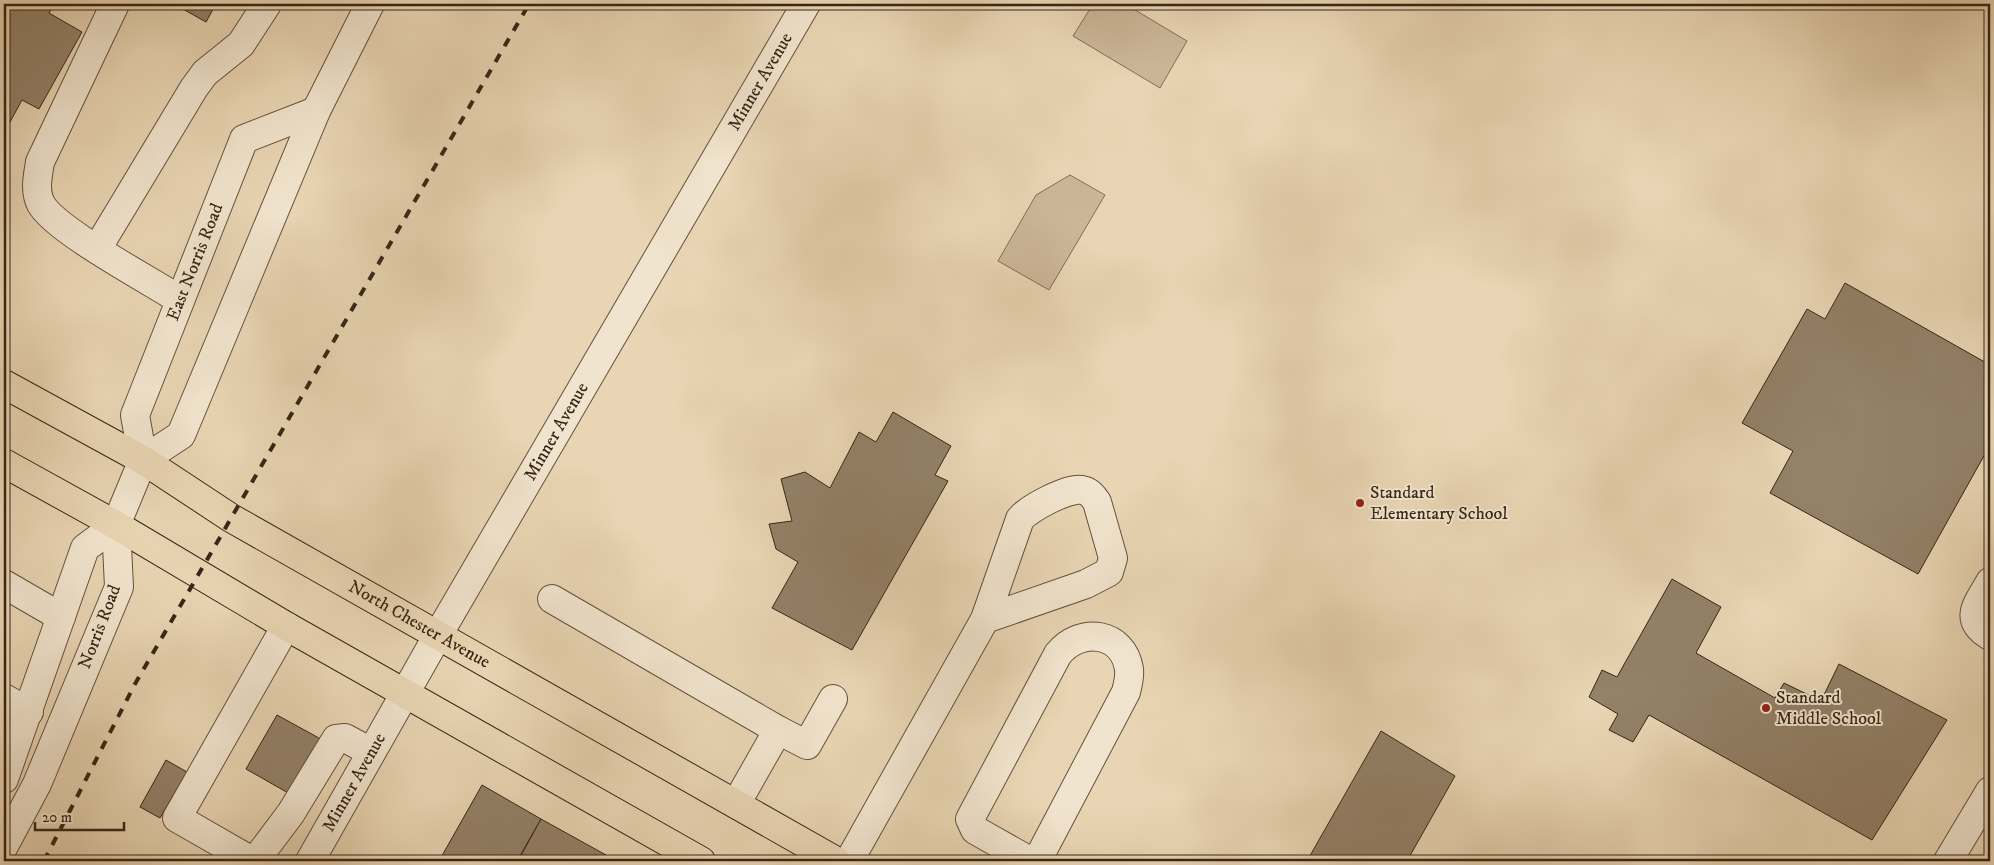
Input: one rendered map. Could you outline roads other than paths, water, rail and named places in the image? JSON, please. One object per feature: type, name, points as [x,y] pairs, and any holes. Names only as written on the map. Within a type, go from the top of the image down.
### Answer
[{"type":"main road","name":"North Chester Avenue","points":[[4,384],[143,460],[231,518],[836,861]]},
{"type":"main road","points":[[4,463],[116,525],[286,626],[701,861]]},
{"type":"street","points":[[115,4],[40,162],[36,182],[41,204],[55,220],[97,249],[180,300]]},
{"type":"street","points":[[97,249],[194,88],[205,73],[241,44],[267,4]]},
{"type":"street","points":[[4,779],[86,548],[116,525],[143,460],[181,435],[316,112],[370,4]]},
{"type":"street","name":"Minner Avenue","points":[[310,861],[438,635],[806,4]]},
{"type":"street","name":"East Norris Road","points":[[143,460],[135,415],[244,139],[316,112]]},
{"type":"street","points":[[849,861],[985,618],[1015,532],[1025,512],[1068,491],[1084,490],[1092,494],[1097,502],[1113,558],[1109,572],[1086,584],[985,618]]},
{"type":"street","name":"Norris Road","points":[[4,846],[37,784],[119,587],[116,525]]},
{"type":"street","points":[[1990,582],[1975,609],[1974,619],[1978,629],[1990,636]]},
{"type":"street","points":[[7,592],[61,617]]},
{"type":"street","points":[[552,599],[807,745],[833,699]]},
{"type":"street","points":[[286,626],[177,818],[253,861],[290,814],[336,739],[345,738],[371,752]]},
{"type":"street","points":[[1030,861],[975,830],[970,819],[1058,654],[1077,638],[1091,635],[1098,636],[1120,650],[1125,658],[1129,677],[1126,692],[1037,861]]},
{"type":"street","points":[[4,698],[29,712]]},
{"type":"street","points":[[736,804],[778,730]]},
{"type":"street","points":[[1948,861],[1990,791]]},
{"type":"railway","points":[[44,861],[135,684],[529,4]]},
{"type":"place","name":"Standard Elementary School","points":[[1360,503]]},
{"type":"place","name":"Standard Middle School","points":[[1766,708]]}]
